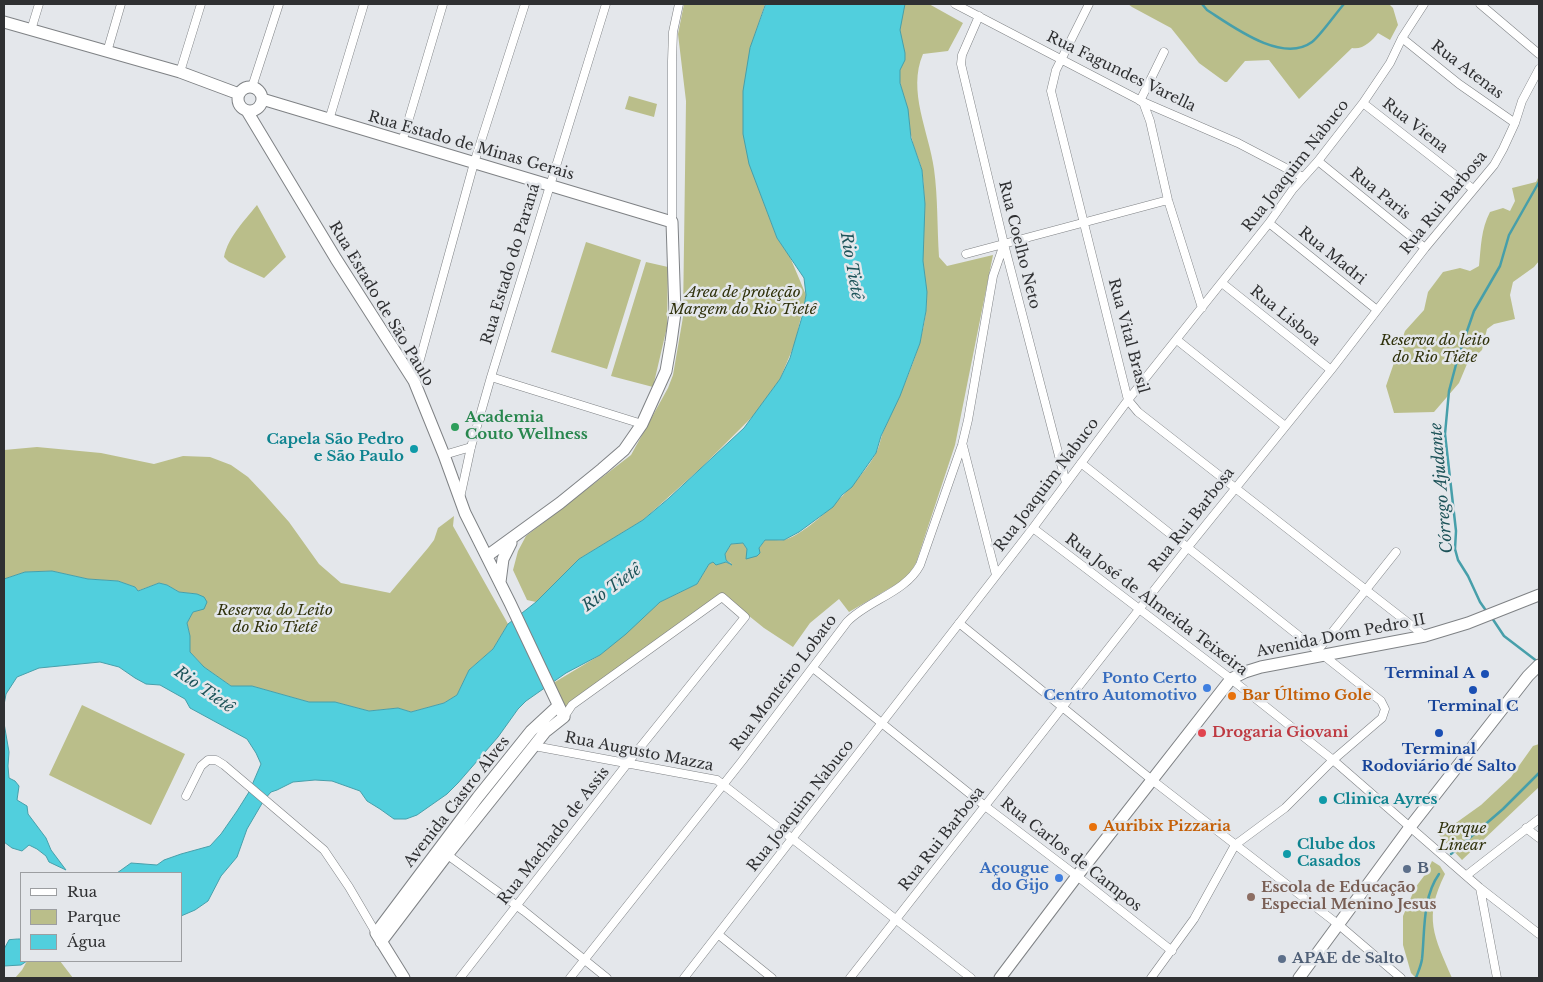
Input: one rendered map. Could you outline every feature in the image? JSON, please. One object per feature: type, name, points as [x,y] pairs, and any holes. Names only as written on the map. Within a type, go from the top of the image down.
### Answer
[{"type":"street","points":[[31,30],[39,4]]},
{"type":"street","points":[[106,52],[120,4]]},
{"type":"street","points":[[180,72],[201,4]]},
{"type":"street","points":[[252,87],[279,4]]},
{"type":"street","points":[[329,120],[364,4]]},
{"type":"street","points":[[402,142],[443,4]]},
{"type":"street","points":[[414,381],[474,163],[525,4]]},
{"type":"street","name":"Rua Estado do Paraná","points":[[460,498],[471,447],[491,377],[606,4]]},
{"type":"street","points":[[488,559],[516,534],[555,507],[624,450],[642,424],[666,371],[674,313],[672,61],[674,32],[679,4]]},
{"type":"street","name":"Rua Fagundes Varella","points":[[955,4],[1142,101],[1238,142],[1302,177]]},
{"type":"street","name":"Rua Vital Brasil","points":[[1089,4],[1061,59],[1054,77],[1052,90],[1128,400],[1138,412],[1425,636]]},
{"type":"street","name":"Rua Joaquim Nabuco","points":[[684,978],[1033,528],[1128,400],[1270,224],[1302,177],[1318,161],[1363,102],[1390,63],[1402,38],[1424,4]]},
{"type":"street","points":[[1480,4],[1539,54]]},
{"type":"street","name":"Rua Coelho Neto","points":[[979,16],[960,64],[1066,483]]},
{"type":"street","points":[[4,22],[180,72],[239,94]]},
{"type":"street","name":"Rua Atenas","points":[[1402,38],[1460,84],[1515,123]]},
{"type":"street","points":[[1164,52],[1142,101],[1150,121],[1168,200],[1202,308]]},
{"type":"street","name":"Rua Rui Barbosa","points":[[850,978],[1234,488],[1331,370],[1425,248],[1494,165],[1515,123],[1522,101],[1539,69]]},
{"type":"street","points":[[252,87],[259,92],[262,100],[259,107],[247,111],[240,106],[239,94],[245,88],[252,87]]},
{"type":"street","name":"Rua Estado de Minas Gerais","points":[[262,100],[672,222]]},
{"type":"street","name":"Rua Viena","points":[[1363,102],[1473,189]]},
{"type":"street","name":"Rua Estado de São Paulo","points":[[247,111],[336,259],[414,381],[465,513],[510,602],[564,717]]},
{"type":"street","name":"Rua Paris","points":[[1318,161],[1425,248]]},
{"type":"street","points":[[966,254],[1168,200]]},
{"type":"street","name":"Rua Madri","points":[[1270,224],[1377,310]]},
{"type":"street","name":"Rua Monteiro Lobato","points":[[570,978],[853,616],[875,603],[916,573],[962,445],[993,276],[1004,244]]},
{"type":"street","name":"Rua Lisboa","points":[[1222,283],[1331,370]]},
{"type":"street","points":[[1177,340],[1285,426]]},
{"type":"street","points":[[491,377],[642,424]]},
{"type":"street","points":[[962,445],[996,575]]},
{"type":"street","points":[[444,455],[471,447]]},
{"type":"street","points":[[1082,463],[1322,653],[1381,701],[1385,708],[1382,718],[1333,760],[1284,808],[1235,845],[1194,919],[1151,978]]},
{"type":"street","name":"Rua José de Almeida Teixeira","points":[[1033,528],[1231,679],[1333,760],[1480,888],[1539,934]]},
{"type":"street","points":[[500,584],[503,558],[516,534]]},
{"type":"street","points":[[1322,653],[1367,589],[1396,552]]},
{"type":"street","points":[[488,559],[503,558]]},
{"type":"street","name":"Avenida Dom Pedro II","points":[[1000,978],[1231,679],[1261,667],[1322,653],[1425,636],[1476,620],[1539,595]]},
{"type":"street","name":"Avenida Castro Alves","points":[[443,852],[545,732],[564,717],[572,705],[722,597],[745,617]]},
{"type":"street","name":"Rua Machado de Assis","points":[[460,978],[627,764],[745,617]]},
{"type":"street","points":[[959,623],[1152,780],[1339,925],[1401,978]]},
{"type":"street","points":[[1299,978],[1410,827],[1522,684],[1538,667]]},
{"type":"street","name":"Rua Carlos de Campos","points":[[812,668],[985,806],[1172,951]]},
{"type":"street","points":[[558,706],[572,705]]},
{"type":"street","name":"Avenida Castro Alves","points":[[379,937],[531,732],[558,706]]},
{"type":"street","name":"Rua Augusto Mazza","points":[[534,746],[717,780],[971,978]]},
{"type":"street","points":[[186,796],[201,766],[208,760],[216,760],[245,782],[324,850],[349,887],[404,978]]},
{"type":"street","points":[[1467,875],[1539,819]]},
{"type":"street","points":[[1526,828],[1539,838]]},
{"type":"street","points":[[443,852],[517,906],[607,978]]},
{"type":"street","points":[[1480,888],[1497,978]]},
{"type":"street","points":[[719,935],[772,978]]},
{"type":"green space","name":"Area de proteção Margem do Rio Tietê","points":[[684,4],[765,4],[753,42],[746,76],[746,144],[756,181],[777,238],[790,257],[806,295],[795,343],[780,379],[754,415],[702,467],[643,520],[579,559],[536,602],[527,600],[513,570],[518,551],[526,536],[631,455],[668,388],[673,375],[683,317],[686,101],[678,34]]},
{"type":"green space","points":[[880,4],[929,4],[963,23],[948,51],[923,54],[917,82],[918,97],[934,169],[939,257],[947,266],[993,255],[955,445],[916,563],[907,578],[849,612],[839,599],[810,623],[793,647],[764,628],[723,595],[564,716],[550,685],[600,655],[660,602],[697,584],[709,564],[713,562],[716,565],[726,562],[731,565],[726,560],[725,554],[731,544],[743,543],[747,549],[759,548],[765,540],[784,540],[795,536],[808,527],[835,503],[860,476],[877,451],[914,359],[926,311],[923,262],[924,194],[922,171],[913,143],[906,103]]},
{"type":"green space","points":[[1128,4],[1389,4],[1393,8],[1398,25],[1390,40],[1378,33],[1370,42],[1360,48],[1352,48],[1299,99],[1269,60],[1245,61],[1225,82],[1199,63],[1171,28]]},
{"type":"green space","points":[[629,96],[657,104],[654,117],[625,109]]},
{"type":"green space","name":"Reserva do leito do Rio Tiête","points":[[1539,176],[1539,261],[1534,267],[1513,282],[1510,295],[1515,319],[1494,324],[1487,329],[1482,350],[1467,364],[1459,383],[1434,412],[1394,413],[1386,386],[1405,331],[1424,310],[1428,292],[1443,272],[1460,268],[1470,271],[1479,266],[1483,232],[1490,212],[1503,208],[1510,211],[1515,201],[1512,188],[1536,182]]},
{"type":"green space","points":[[257,205],[286,257],[264,278],[229,262],[224,257],[233,236]]},
{"type":"green space","points":[[586,242],[641,260],[607,369],[551,352]]},
{"type":"green space","points":[[646,262],[668,267],[667,327],[653,387],[611,376]]},
{"type":"green space","name":"Reserva do Leito do Rio Tietê","points":[[37,447],[101,453],[154,464],[183,456],[210,457],[231,465],[248,477],[265,495],[289,522],[319,564],[341,583],[390,593],[434,540],[438,528],[454,516],[453,526],[508,624],[493,649],[469,670],[457,695],[444,703],[411,712],[398,708],[369,711],[335,702],[309,702],[252,686],[231,686],[204,667],[190,652],[190,636],[187,623],[193,612],[201,609],[197,594],[179,592],[159,583],[137,591],[135,587],[118,581],[88,579],[52,571],[25,572],[4,579],[4,450]]},
{"type":"green space","points":[[82,705],[185,754],[151,825],[49,775]]},
{"type":"green space","name":"Parque Linear","points":[[1539,744],[1539,787],[1462,860],[1439,835],[1481,805],[1511,777],[1533,746]]},
{"type":"green space","points":[[1432,861],[1440,866],[1445,874],[1438,889],[1433,915],[1436,938],[1452,978],[1416,978],[1411,973],[1403,945],[1403,916],[1415,888],[1427,872]]},
{"type":"green space","points":[[26,962],[61,962],[73,978],[15,978]]},
{"type":"water","name":"Rio Tietê","points":[[766,4],[905,4],[900,30],[905,60],[900,70],[900,83],[908,109],[911,138],[922,170],[925,204],[923,261],[927,292],[926,311],[920,343],[900,396],[881,436],[876,453],[852,487],[842,495],[833,507],[799,532],[784,540],[765,540],[759,548],[760,553],[757,556],[746,559],[747,549],[743,543],[731,544],[725,554],[726,560],[732,565],[726,562],[716,565],[713,562],[709,564],[697,584],[660,602],[600,655],[566,673],[526,701],[458,783],[447,794],[417,815],[406,819],[394,819],[367,801],[360,791],[332,781],[293,782],[271,792],[264,800],[247,829],[237,857],[221,876],[208,901],[195,910],[182,916],[182,872],[118,872],[131,863],[157,865],[164,860],[210,846],[221,834],[249,792],[261,764],[247,739],[190,708],[185,699],[160,685],[146,684],[119,667],[100,662],[39,668],[17,677],[6,694],[4,705],[4,579],[25,572],[52,571],[88,579],[118,581],[135,587],[138,591],[159,583],[179,592],[197,594],[204,597],[207,602],[204,609],[193,612],[187,623],[190,636],[190,652],[204,667],[231,686],[252,686],[309,702],[335,702],[369,711],[398,708],[411,712],[444,703],[457,695],[469,670],[493,649],[508,624],[536,602],[579,559],[643,520],[744,428],[780,379],[790,358],[802,317],[806,295],[804,278],[777,238],[749,164],[743,134],[743,91],[750,48]]},
{"type":"water","points":[[4,723],[9,752],[9,778],[19,786],[17,800],[27,806],[28,814],[66,870],[49,862],[46,856],[29,845],[22,851],[12,848],[4,842]]},
{"type":"water","points":[[20,939],[20,962],[26,962],[21,965],[4,966],[4,949],[9,940]]},
{"type":"waterway","name":"Córrego Ajudante","points":[[1202,4],[1207,10],[1243,33],[1272,46],[1286,49],[1300,48],[1312,42],[1344,4]]},
{"type":"waterway","name":"Córrego Ajudante","points":[[1487,612],[1458,560],[1455,549],[1456,531],[1445,434],[1449,391],[1458,357],[1474,311],[1500,266],[1509,235],[1539,182]]},
{"type":"waterway","name":"Córrego Ajudante","points":[[1492,618],[1504,636],[1538,662]]},
{"type":"waterway","points":[[1451,854],[1503,809],[1539,773]]},
{"type":"waterway","points":[[1416,978],[1422,959],[1427,904],[1439,874]]},
{"type":"place","name":"Academia Couto Wellness","points":[[455,427]]},
{"type":"place","name":"Capela São Pedro e São Paulo","points":[[414,449]]},
{"type":"place","name":"Terminal A","points":[[1485,674]]},
{"type":"place","name":"Ponto Certo Centro Automotivo","points":[[1207,688]]},
{"type":"place","name":"Terminal C","points":[[1473,690]]},
{"type":"place","name":"Bar Último Gole","points":[[1232,696]]},
{"type":"place","name":"Drogaria Giovani","points":[[1202,733]]},
{"type":"place","name":"Terminal Rodoviário de Salto","points":[[1439,733]]},
{"type":"place","name":"Clinica Ayres","points":[[1323,800]]},
{"type":"place","name":"Auribix Pizzaria","points":[[1093,827]]},
{"type":"place","name":"Clube dos Casados","points":[[1287,854]]},
{"type":"place","name":"B","points":[[1407,869]]},
{"type":"place","name":"Açougue do Gijo","points":[[1059,878]]},
{"type":"place","name":"Escola de Educação Especial Menino Jesus","points":[[1251,897]]},
{"type":"place","name":"APAE de Salto","points":[[1282,959]]}]
